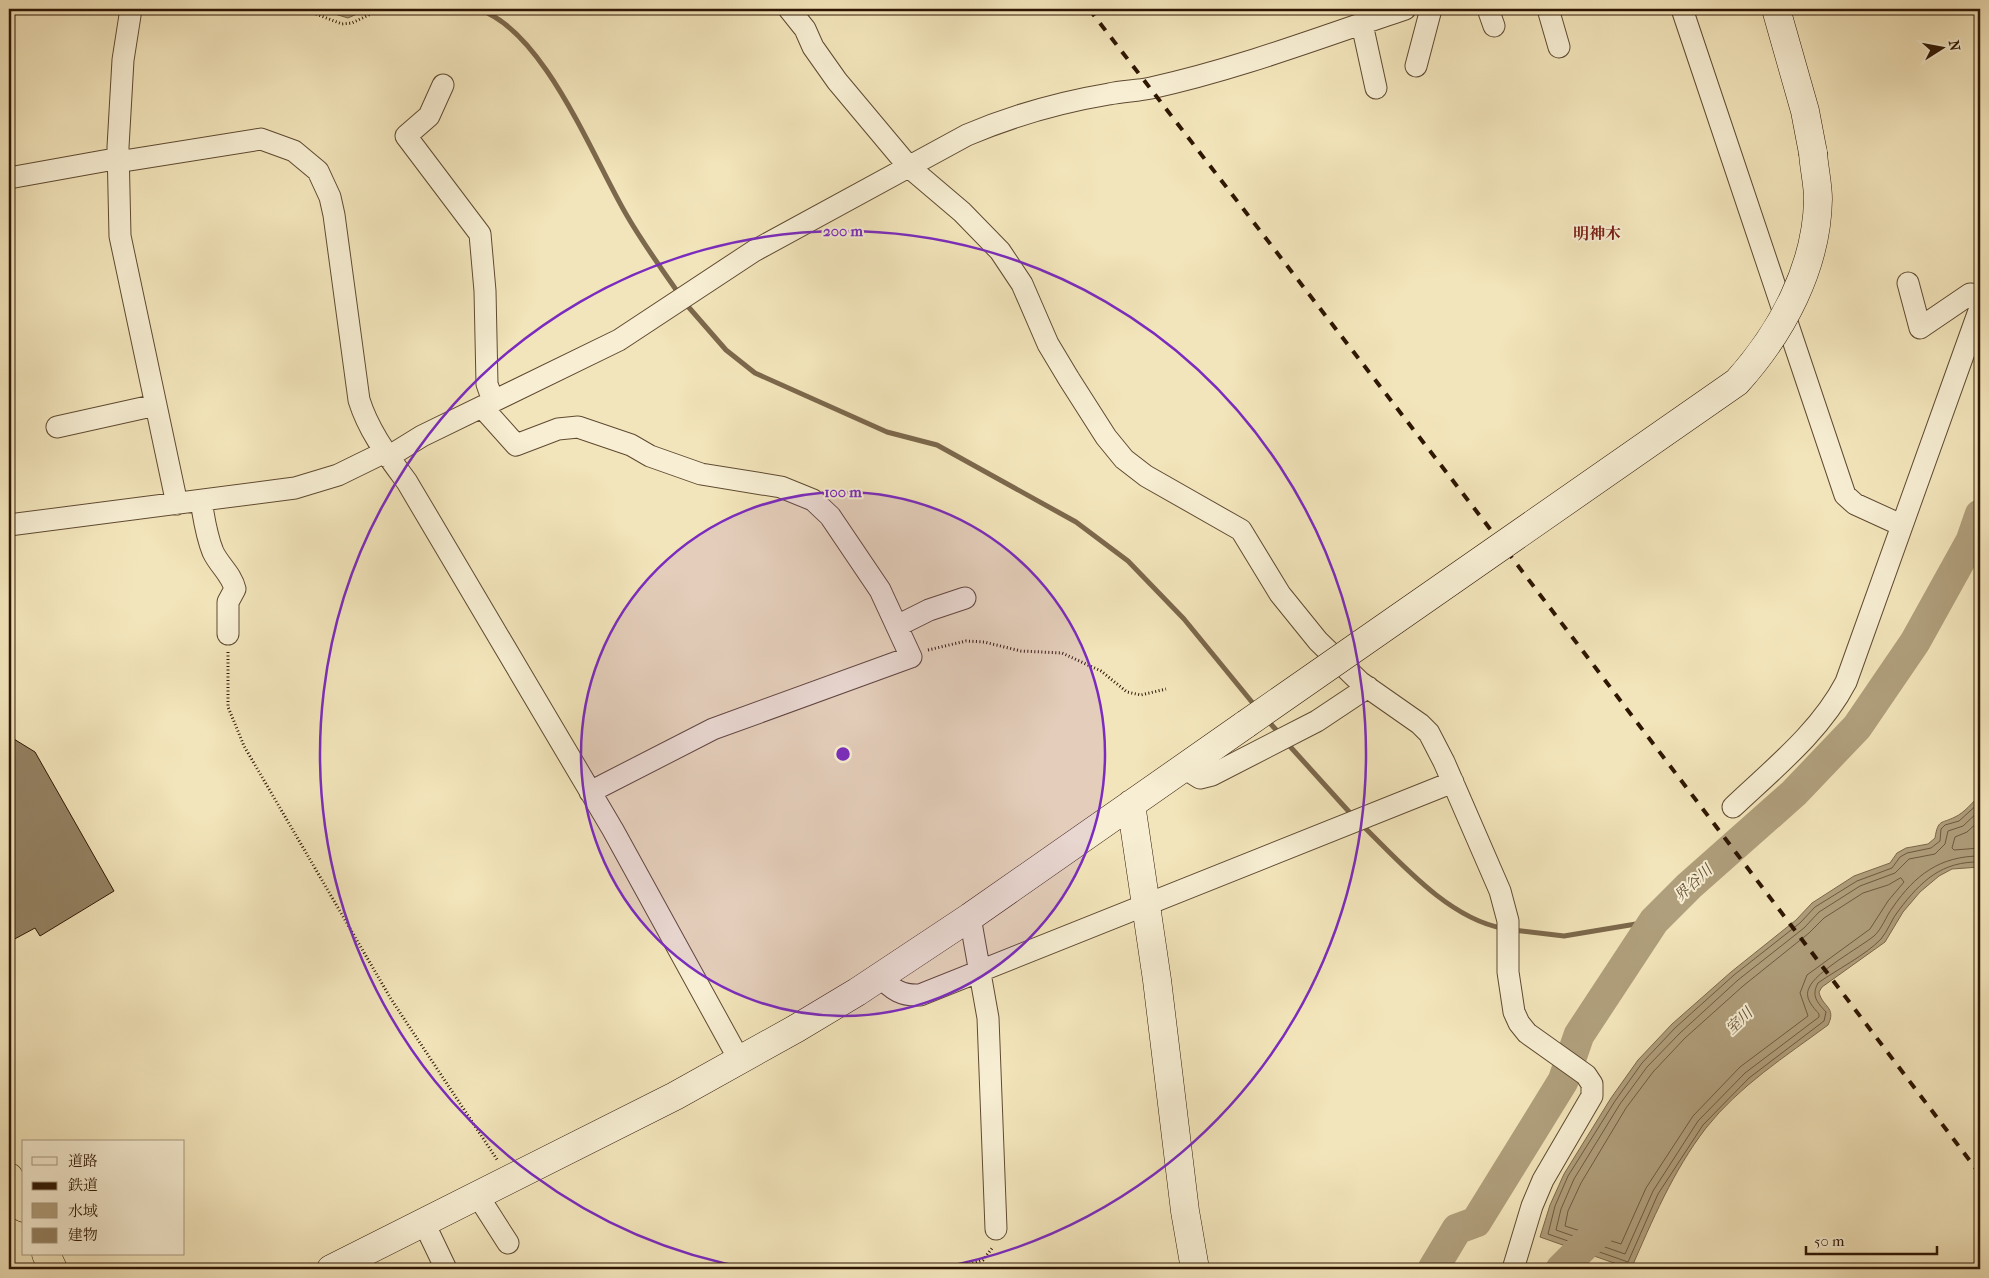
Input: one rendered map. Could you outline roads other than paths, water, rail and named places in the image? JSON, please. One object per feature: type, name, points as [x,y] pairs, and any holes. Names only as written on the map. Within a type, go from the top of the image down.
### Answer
[{"type":"highway","points":[[9,1178],[22,1204]]},
{"type":"highway","points":[[47,1256],[53,1269]]},
{"type":"street","points":[[131,9],[124,60],[118,160],[120,236],[177,504]]},
{"type":"street","points":[[789,9],[805,29],[813,47],[837,81],[909,167],[962,212],[1000,251],[1022,284],[1048,344],[1068,379],[1106,437],[1124,459],[1146,476],[1241,530],[1280,594],[1304,625],[1368,687],[1420,724],[1428,733],[1453,782],[1500,891],[1508,929],[1508,972],[1514,1012],[1519,1023],[1527,1033],[1586,1075],[1592,1084],[1592,1096],[1543,1180],[1532,1206],[1513,1269]]},
{"type":"street","points":[[9,525],[295,488],[338,476],[387,455],[619,340],[754,250],[967,135],[995,123],[1046,109],[1109,94],[1150,88],[1240,65],[1405,9]]},
{"type":"street","points":[[1416,66],[1431,9]]},
{"type":"street","points":[[1548,9],[1559,47]]},
{"type":"street","points":[[1682,9],[1844,495],[1855,504],[1901,525]]},
{"type":"street","points":[[331,1269],[510,1180],[740,1061],[880,976],[970,917],[1737,382],[1761,355],[1781,324],[1806,265],[1815,231],[1818,198],[1813,153],[1805,111],[1776,9]]},
{"type":"street","points":[[1362,24],[1376,88]]},
{"type":"street","points":[[443,85],[429,116],[406,136],[480,234],[485,291],[487,404],[516,445],[558,428],[578,427],[631,445],[650,456],[701,474],[781,487],[813,500],[830,516],[854,548],[880,590],[911,657],[713,729],[590,792]]},
{"type":"street","points":[[9,178],[261,139],[294,151],[318,171],[330,197],[334,215],[359,400],[372,432],[412,490],[590,792],[740,1061]]},
{"type":"street","points":[[1908,284],[1920,328],[1970,294],[1980,295]]},
{"type":"street","points":[[1733,807],[1788,756],[1835,702],[1846,682],[1980,308]]},
{"type":"street","points":[[57,427],[156,405]]},
{"type":"street","points":[[202,501],[206,531],[213,553],[233,580],[236,589],[228,602],[228,634]]},
{"type":"street","points":[[897,626],[929,610],[965,598]]},
{"type":"street","points":[[1184,768],[1200,778],[1212,775],[1317,721],[1368,687]]},
{"type":"street","points":[[880,976],[893,990],[906,995],[920,995],[1453,782]]},
{"type":"street","points":[[1131,804],[1195,1269]]},
{"type":"street","points":[[970,917],[990,1041],[996,1229]]},
{"type":"street","points":[[478,1196],[508,1243]]},
{"type":"street","points":[[424,1223],[446,1269]]},
{"type":"water","points":[[318,9],[368,9],[348,18]]},
{"type":"water","points":[[1980,795],[1980,867],[1952,869],[1939,876],[1920,892],[1903,912],[1885,942],[1822,987],[1819,992],[1831,1014],[1828,1025],[1748,1085],[1706,1128],[1673,1179],[1631,1269],[1540,1237],[1550,1205],[1564,1174],[1611,1098],[1638,1060],[1672,1024],[1731,972],[1796,920],[1812,903],[1854,876],[1890,863],[1897,853],[1906,848],[1928,844],[1935,838],[1937,828],[1941,823],[1962,813]]},
{"type":"waterway","points":[[477,9],[501,21],[523,41],[544,67],[582,130],[632,224],[679,294]]},
{"type":"waterway","points":[[685,303],[726,350],[755,373],[887,432],[937,445],[1076,522],[1128,561],[1184,619],[1256,707]]},
{"type":"waterway","name":"界谷川","points":[[1433,1269],[1457,1229],[1476,1222],[1563,1081],[1579,1035],[1654,921],[1689,886],[1794,793],[1857,727],[1915,642],[1971,541],[1980,515]]},
{"type":"waterway","points":[[1266,719],[1281,735]]},
{"type":"waterway","points":[[1286,742],[1352,815]]},
{"type":"waterway","points":[[1362,825],[1426,887],[1444,901],[1482,922],[1502,928]]},
{"type":"waterway","points":[[1513,930],[1564,936],[1654,921]]},
{"type":"waterway","name":"室川","points":[[1561,1269],[1601,1229],[1607,1219]]},
{"type":"railway","points":[[1089,9],[1484,521],[1980,1174]]},
{"type":"district","name":"明神木","points":[[1597,233]]}]
